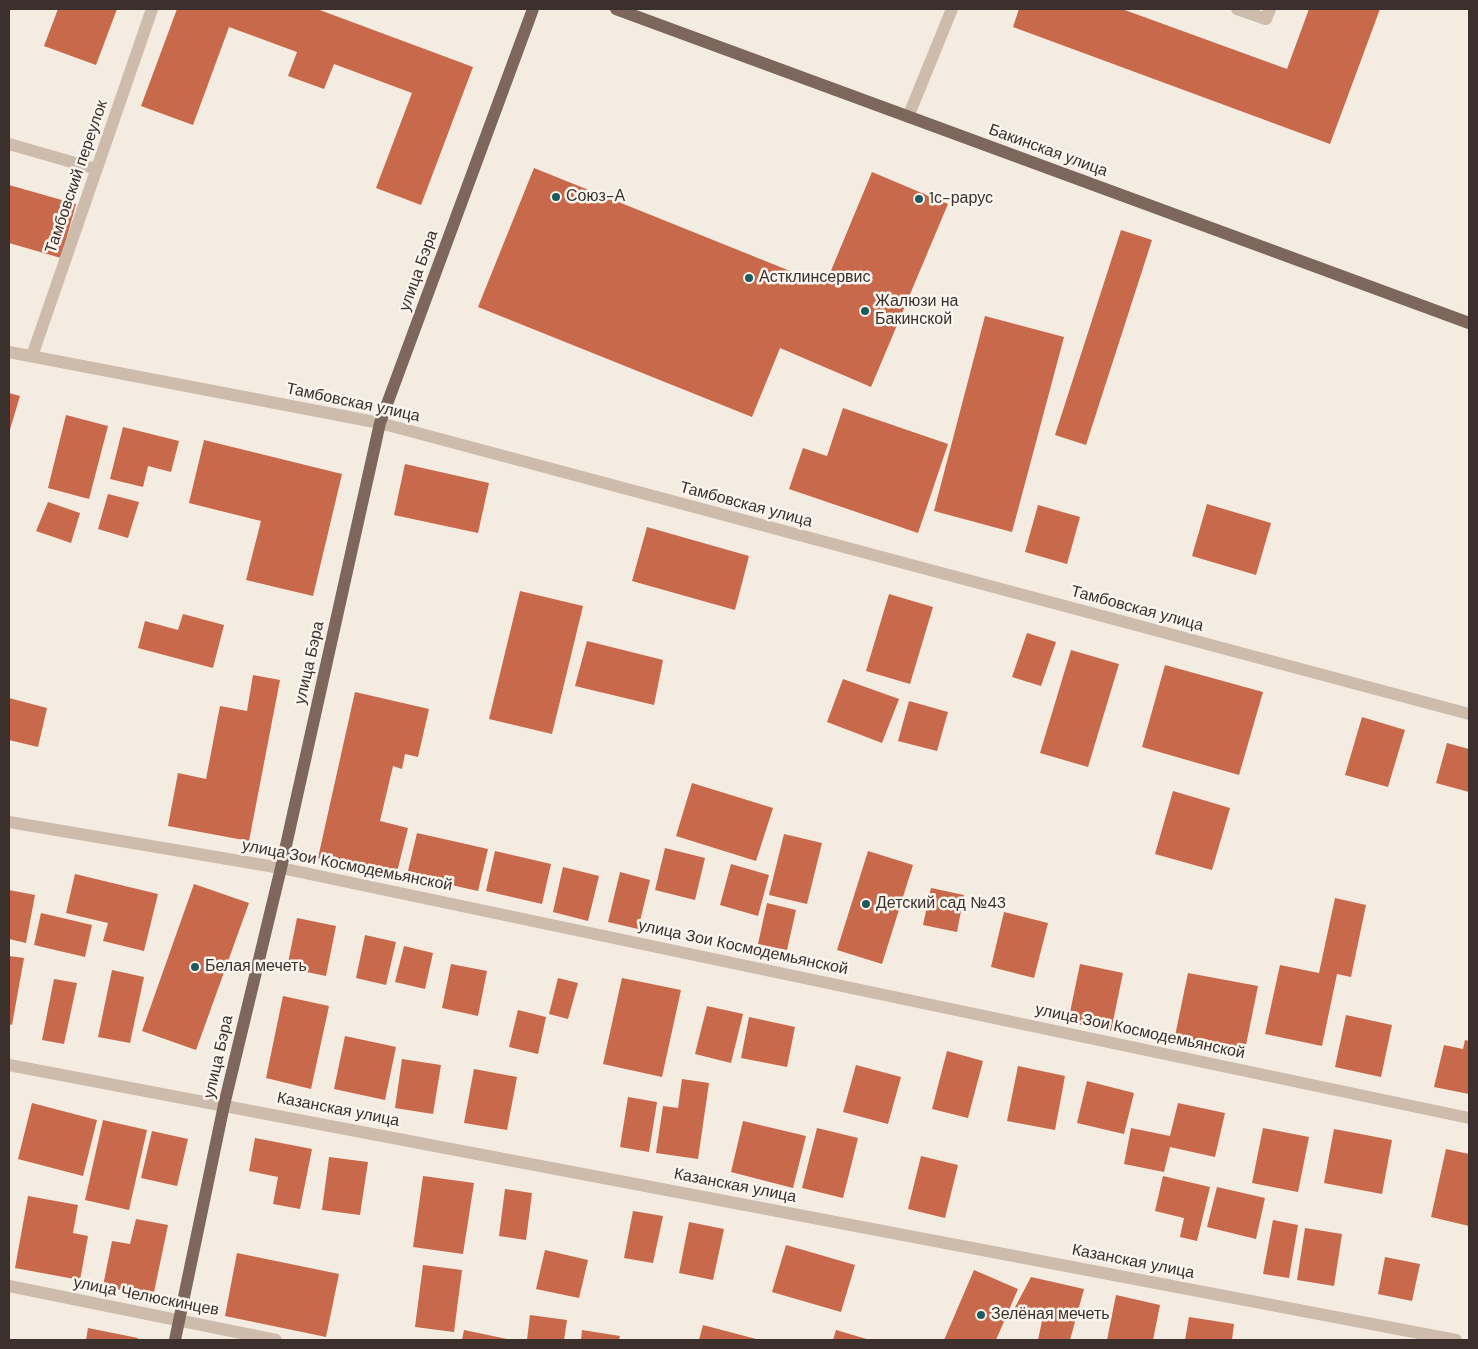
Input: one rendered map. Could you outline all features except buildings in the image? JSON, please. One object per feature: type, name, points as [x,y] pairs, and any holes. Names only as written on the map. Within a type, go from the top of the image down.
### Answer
[{"type":"main road","name":"улица Бэра","points":[[175,1340],[224,1105],[281,868],[380,423],[533,9]]},
{"type":"main road","name":"Бакинская улица","points":[[616,9],[1469,323]]},
{"type":"street","name":"Тамбовский переулок","points":[[32,356],[152,9]]},
{"type":"street","points":[[908,117],[952,9]]},
{"type":"street","points":[[1237,9],[1266,19],[1270,9]]},
{"type":"street","points":[[9,144],[96,169]]},
{"type":"street","name":"Тамбовская улица","points":[[9,352],[380,423],[1469,714]]},
{"type":"street","name":"улица Зои Космодемьянской","points":[[9,822],[281,868],[1469,1118]]},
{"type":"street","name":"Казанская улица","points":[[9,1065],[1456,1340]]},
{"type":"street","name":"улица Челюскинцев","points":[[9,1286],[276,1340]]},
{"type":"place","name":"Союз-А","points":[[556,197]]},
{"type":"place","name":"1с-рарус","points":[[919,199]]},
{"type":"place","name":"Астклинсервис","points":[[749,278]]},
{"type":"place","name":"Жалюзи на Бакинской","points":[[865,311]]},
{"type":"place","name":"Детский сад №43","points":[[866,904]]},
{"type":"place","name":"Белая мечеть","points":[[195,967]]},
{"type":"place","name":"Зелёная мечеть","points":[[981,1315]]}]
